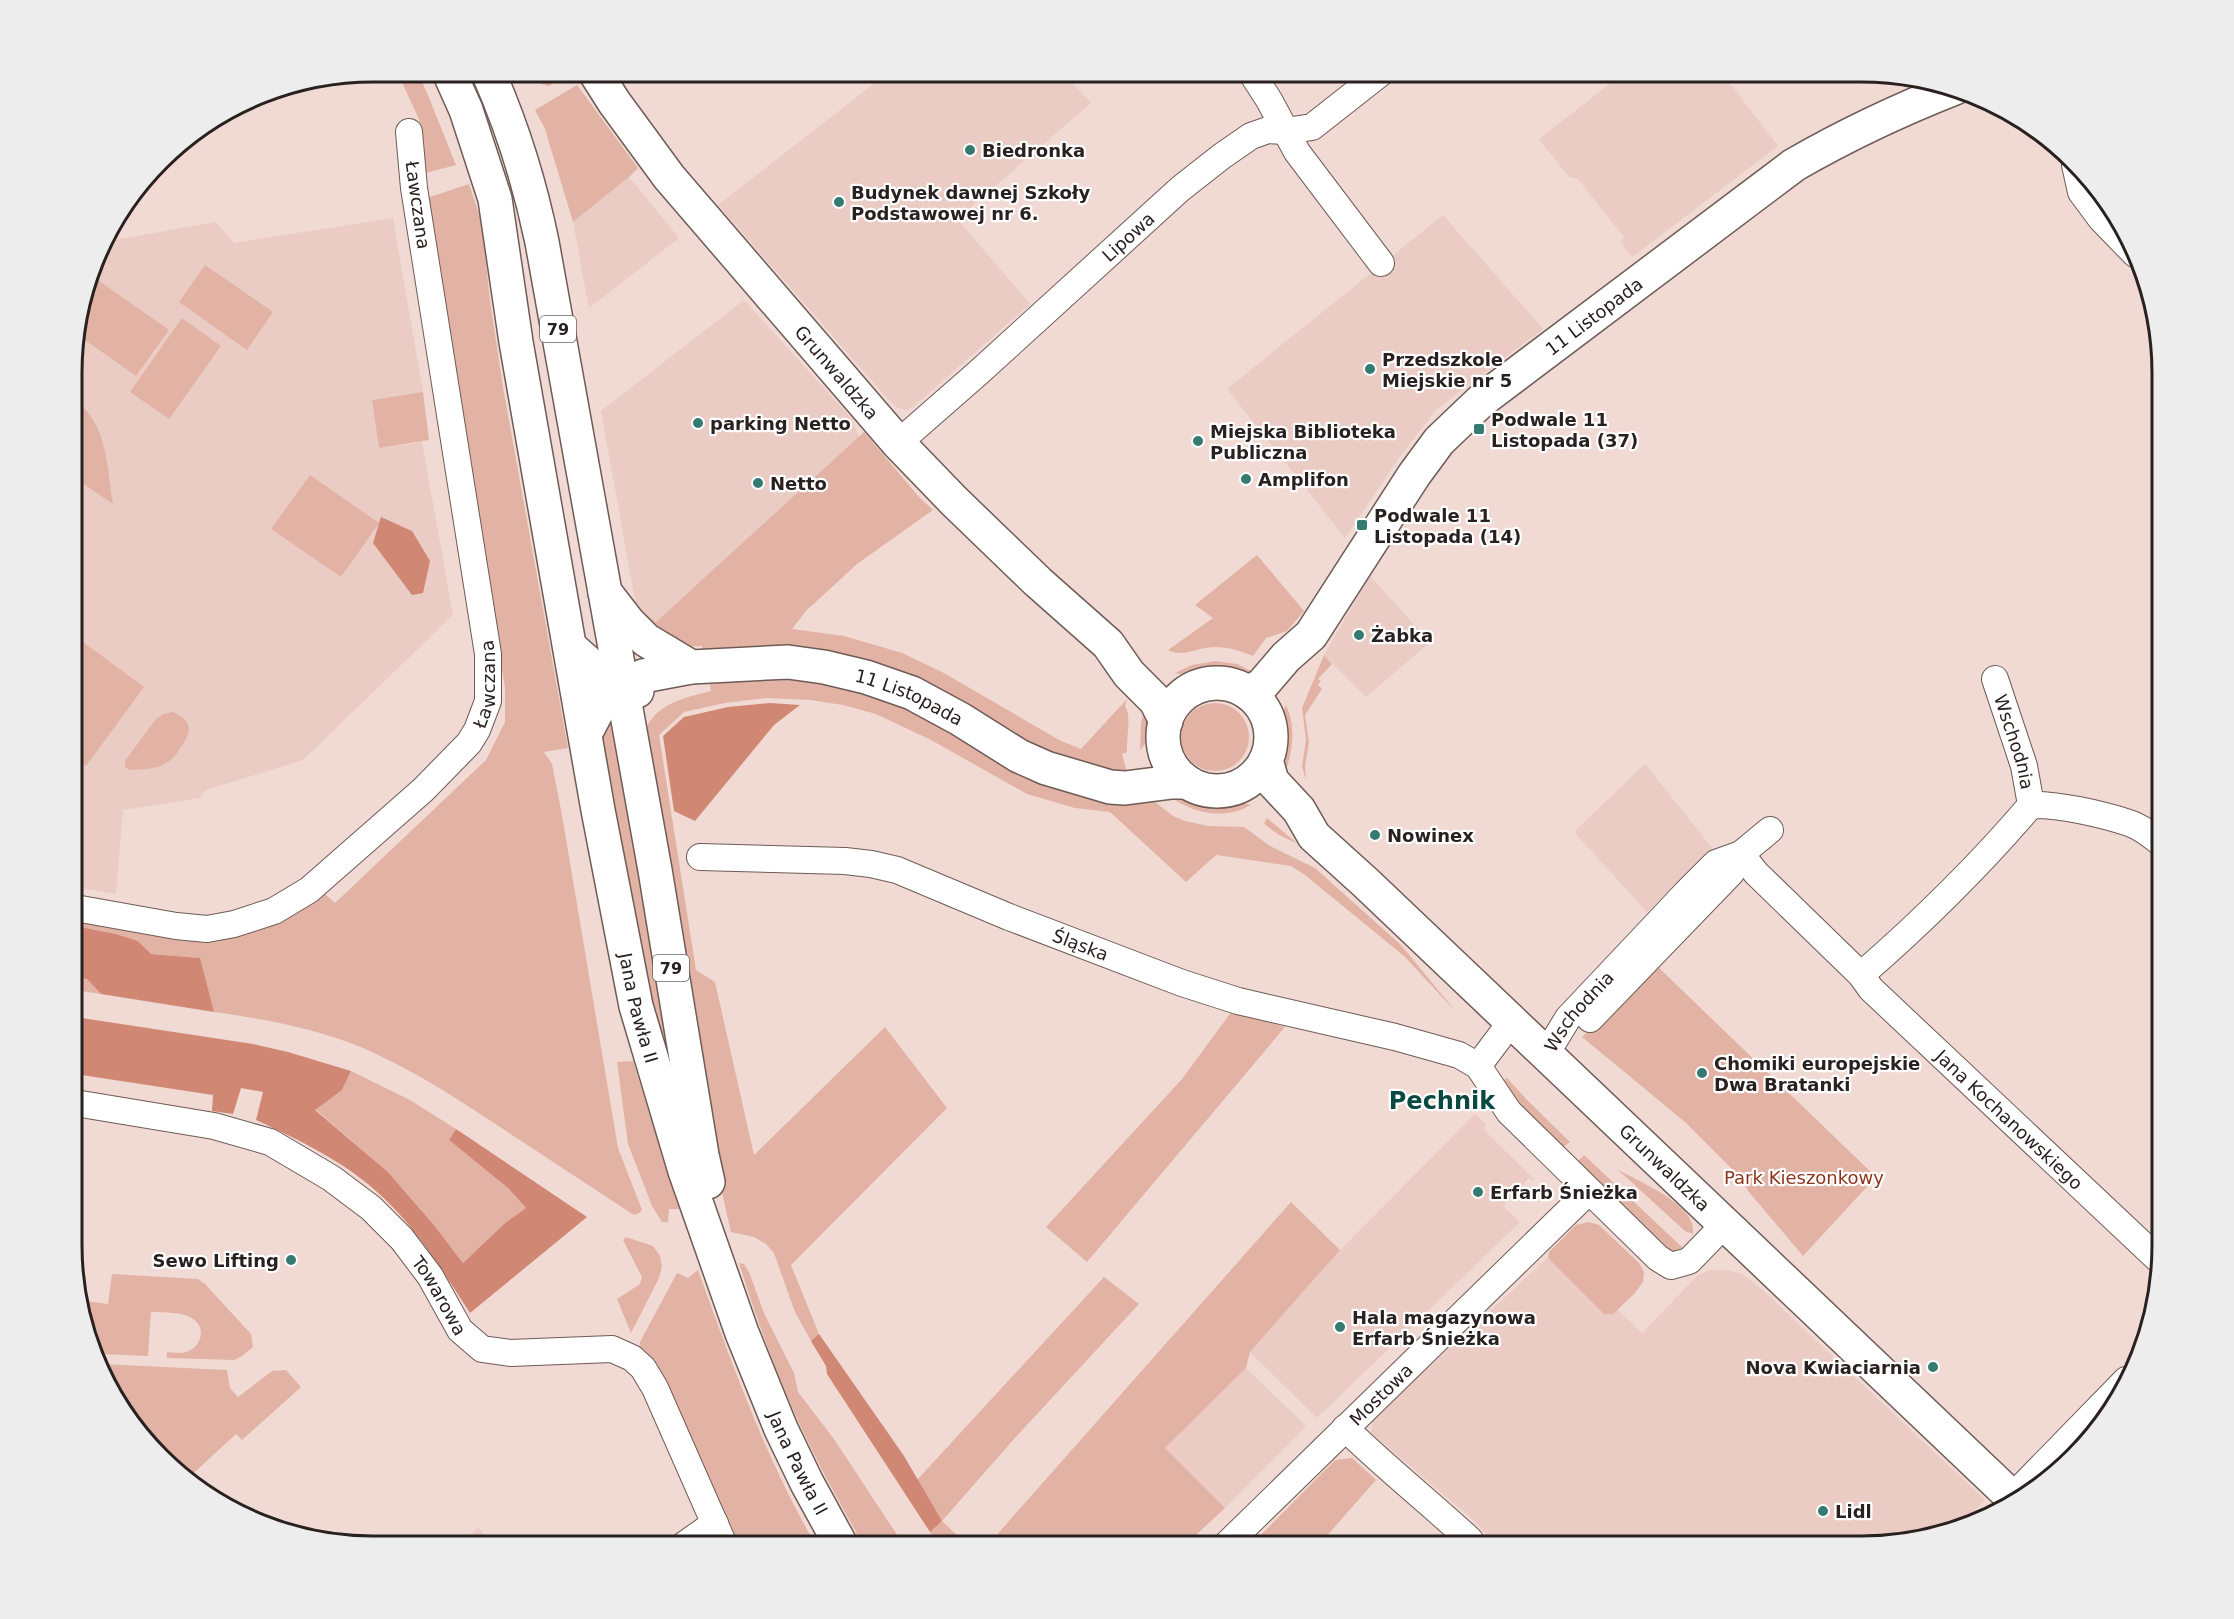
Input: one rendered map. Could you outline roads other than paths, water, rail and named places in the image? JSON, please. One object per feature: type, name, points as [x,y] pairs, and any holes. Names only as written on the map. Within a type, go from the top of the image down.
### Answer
[{"type":"street","name":"79","points":[[453,82],[466,110],[495,199],[516,342],[586,732]]},
{"type":"street","name":"79","points":[[492,82],[509,124],[537,217],[632,739]]},
{"type":"street","name":"Grunwaldzka","points":[[601,82],[620,112],[669,177],[898,443],[1005,549],[1108,644],[1129,674],[1156,701],[1164,731]]},
{"type":"street","points":[[1257,82],[1297,152],[1382,263]]},
{"type":"street","name":"Lipowa","points":[[898,443],[982,370],[1180,189],[1251,136],[1268,130],[1286,131],[1312,127],[1369,82]]},
{"type":"street","name":"11 Listopada","points":[[1248,693],[1263,685],[1286,657],[1311,635],[1420,466],[1439,441],[1482,400],[1794,165],[1835,141],[1940,93]]},
{"type":"street","name":"Ławczana","points":[[82,909],[176,926],[207,929],[234,924],[274,911],[309,890],[374,834],[442,772],[477,730],[488,701],[488,654],[415,195],[409,132]]},
{"type":"street","points":[[2079,182],[2081,192],[2118,236]]},
{"type":"street","points":[[605,592],[629,623],[646,640],[692,667]]},
{"type":"street","name":"11 Listopada","points":[[1270,726],[1275,710],[1301,668],[1311,635]]},
{"type":"street","name":"Grunwaldzka","points":[[1108,644],[1143,660],[1171,683],[1191,690]]},
{"type":"street","points":[[570,647],[602,678],[622,687]]},
{"type":"street","name":"11 Listopada","points":[[622,687],[643,676],[692,667],[788,662],[824,667],[866,677],[912,693],[1019,756],[1046,768],[1110,787],[1125,788],[1187,782]]},
{"type":"street","name":"11 Listopada","points":[[622,687],[634,692],[666,687],[724,666]]},
{"type":"street","name":"Wschodnia","points":[[1995,678],[2024,766],[2031,805]]},
{"type":"street","points":[[1214,683],[1226,684],[1248,693],[1262,708],[1270,726],[1270,749],[1259,771],[1241,785],[1231,789],[1213,791],[1187,782],[1171,765],[1164,731],[1175,702],[1191,690],[1214,683]]},
{"type":"street","points":[[586,732],[603,700],[622,687]]},
{"type":"street","name":"11 Listopada","points":[[632,739],[634,722],[643,704],[648,698],[666,687]]},
{"type":"street","name":"11 Listopada","points":[[1080,777],[1137,766],[1150,760],[1164,731]]},
{"type":"street","name":"Jana Pawła II","points":[[586,732],[598,810],[636,1006],[673,1133],[742,1333],[781,1429],[836,1536]]},
{"type":"street","name":"Jana Pawła II","points":[[632,739],[702,1155],[712,1196],[723,1276]]},
{"type":"street","name":"Grunwaldzka","points":[[1266,760],[1272,781],[1299,810],[1314,836]]},
{"type":"street","name":"Grunwaldzka","points":[[1241,785],[1284,822],[1314,836],[1373,890],[2010,1495]]},
{"type":"street","points":[[1861,975],[1960,883],[2031,805],[2069,809],[2130,824],[2152,836]]},
{"type":"street","name":"Wschodnia","points":[[1545,1054],[1568,1018],[1716,863],[1741,854],[1770,830]]},
{"type":"street","name":"Jana Kochanowskiego","points":[[1741,854],[1756,873],[1861,975],[1871,989],[2152,1253]]},
{"type":"street","name":"Śląska","points":[[700,857],[845,861],[897,870],[1009,917],[1182,983],[1238,1001],[1395,1037],[1468,1060]]},
{"type":"street","points":[[1511,1022],[1468,1060],[1509,1112],[1658,1258],[1671,1266],[1689,1261],[1724,1225]]},
{"type":"street","name":"Towarowa","points":[[82,1104],[214,1126],[270,1142],[296,1156],[331,1178],[371,1208],[402,1239],[430,1276],[460,1330],[482,1349],[510,1353],[612,1349],[632,1358],[643,1368],[655,1388],[721,1536]]},
{"type":"street","name":"Mostowa","points":[[1235,1536],[1589,1191]]},
{"type":"street","points":[[2031,1481],[2106,1401]]},
{"type":"street","points":[[1345,1428],[1466,1536]]},
{"type":"street","points":[[696,1536],[715,1523]]},
{"type":"place","name":"Biedronka","points":[[970,150]]},
{"type":"place","name":"Budynek dawnej Szkoły Podstawowej nr 6.","points":[[839,202]]},
{"type":"place","name":"Przedszkole Miejskie nr 5","points":[[1370,369]]},
{"type":"place","name":"parking Netto","points":[[698,423]]},
{"type":"place","name":"Podwale 11 Listopada (37)","points":[[1479,429]]},
{"type":"place","name":"Miejska Biblioteka Publiczna","points":[[1198,441]]},
{"type":"place","name":"Amplifon","points":[[1246,479]]},
{"type":"place","name":"Netto","points":[[758,483]]},
{"type":"place","name":"Podwale 11 Listopada (14)","points":[[1362,525]]},
{"type":"place","name":"Żabka","points":[[1359,635]]},
{"type":"place","name":"Nowinex","points":[[1375,835]]},
{"type":"place","name":"Chomiki europejskie Dwa Bratanki","points":[[1702,1073]]},
{"type":"place","name":"Erfarb Śnieżka","points":[[1478,1192]]},
{"type":"place","name":"Sewo Lifting","points":[[291,1260]]},
{"type":"place","name":"Hala magazynowa Erfarb Śnieżka","points":[[1340,1327]]},
{"type":"place","name":"Nova Kwiaciarnia","points":[[1933,1367]]},
{"type":"place","name":"Lidl","points":[[1823,1511]]},
{"type":"district","name":"Pechnik","points":[[1442,1101]]},
{"type":"park label","name":"Park Kieszonkowy","points":[[1804,1177]]}]
